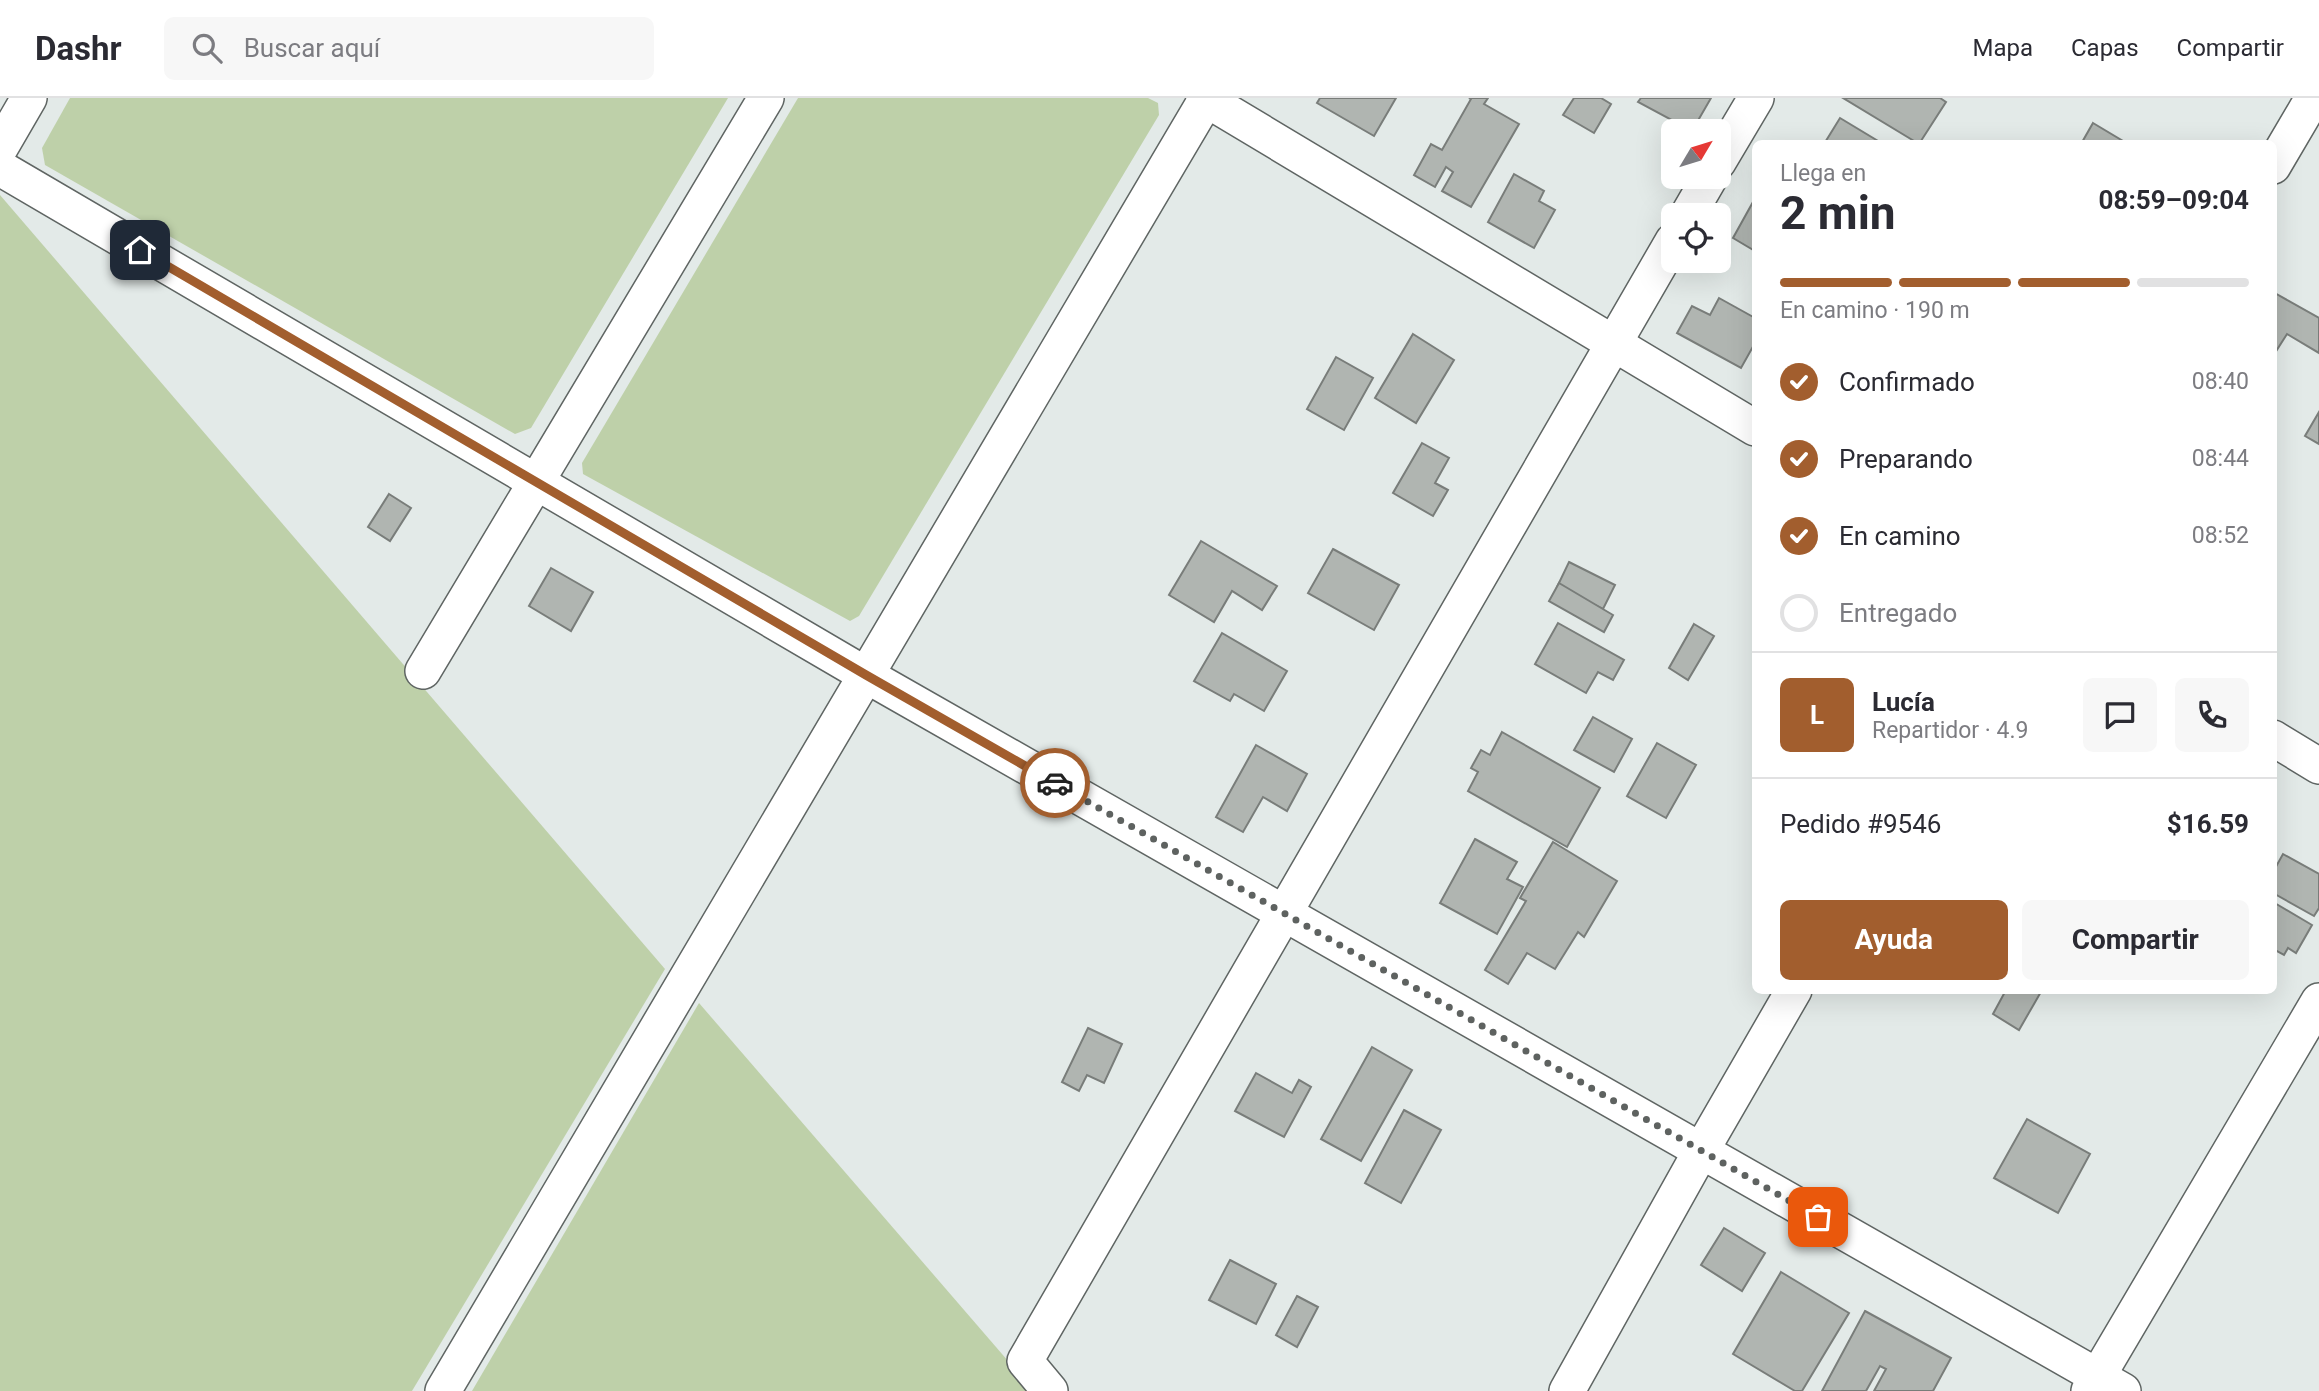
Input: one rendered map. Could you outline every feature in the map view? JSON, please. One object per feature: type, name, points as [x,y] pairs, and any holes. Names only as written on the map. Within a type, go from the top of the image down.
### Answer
[{"type":"street","points":[[0,148],[29,98]]},
{"type":"street","points":[[423,671],[765,98]]},
{"type":"street","points":[[443,1391],[1206,98],[1752,426]]},
{"type":"street","points":[[1731,140],[1756,98]]},
{"type":"street","points":[[2277,159],[2313,98]]},
{"type":"street","points":[[0,168],[866,675],[1701,1151],[2103,1386],[2319,1001]]},
{"type":"street","points":[[1050,1391],[1025,1361],[1661,262]]},
{"type":"street","points":[[2277,740],[2319,766]]},
{"type":"street","points":[[1567,1391],[1792,994]]},
{"type":"green space","points":[[70,98],[728,98],[531,428],[515,434],[45,165],[42,148]]},
{"type":"green space","points":[[798,98],[1148,98],[1158,103],[1159,115],[859,616],[850,621],[583,474],[582,463]]},
{"type":"green space","points":[[0,195],[665,969],[412,1391],[0,1391]]},
{"type":"green space","points":[[699,1003],[1034,1391],[472,1391]]},
{"type":"building","points":[[1320,98],[1396,98],[1374,136],[1317,103]]},
{"type":"building","points":[[1469,98],[1488,98],[1484,104],[1519,124],[1471,207],[1442,191],[1453,172],[1446,167],[1435,187],[1414,175],[1431,144],[1442,150],[1471,99]]},
{"type":"building","points":[[1574,98],[1601,98],[1611,104],[1594,133],[1563,115]]},
{"type":"building","points":[[1641,98],[1711,98],[1699,119],[1670,119],[1638,102]]},
{"type":"building","points":[[1843,98],[1940,98],[1946,102],[1922,140],[1912,140]]},
{"type":"building","points":[[1840,118],[1876,140],[1826,140]]},
{"type":"building","points":[[2093,123],[2121,140],[2083,140]]},
{"type":"building","points":[[1514,174],[1544,191],[1539,201],[1555,210],[1534,248],[1488,222]]},
{"type":"building","points":[[1752,204],[1752,249],[1733,238]]},
{"type":"building","points":[[2277,294],[2319,318],[2319,353],[2287,334],[2277,350]]},
{"type":"building","points":[[1719,298],[1752,316],[1752,348],[1741,368],[1677,333],[1692,306],[1710,315]]},
{"type":"building","points":[[1413,334],[1454,360],[1416,423],[1375,398]]},
{"type":"building","points":[[1336,357],[1373,378],[1344,430],[1307,409]]},
{"type":"building","points":[[2319,412],[2319,444],[2305,436]]},
{"type":"building","points":[[1422,443],[1449,458],[1435,483],[1448,490],[1433,516],[1393,493]]},
{"type":"building","points":[[389,494],[411,508],[390,541],[368,527]]},
{"type":"building","points":[[1201,541],[1277,586],[1262,610],[1232,591],[1214,622],[1169,595]]},
{"type":"building","points":[[1333,549],[1399,585],[1374,630],[1308,593]]},
{"type":"building","points":[[1569,562],[1615,585],[1603,609],[1557,587]]},
{"type":"building","points":[[551,568],[593,592],[571,631],[529,606]]},
{"type":"building","points":[[1559,583],[1613,615],[1604,632],[1549,601]]},
{"type":"building","points":[[1558,623],[1624,660],[1613,680],[1598,672],[1586,693],[1535,664]]},
{"type":"building","points":[[1694,624],[1714,636],[1688,680],[1669,668]]},
{"type":"building","points":[[1222,633],[1287,671],[1264,711],[1234,694],[1230,701],[1194,681]]},
{"type":"building","points":[[1593,717],[1632,739],[1614,772],[1574,750]]},
{"type":"building","points":[[1502,732],[1600,788],[1567,847],[1468,791],[1478,772],[1471,768],[1481,750],[1490,755]]},
{"type":"building","points":[[1657,743],[1696,765],[1666,818],[1627,796]]},
{"type":"building","points":[[1256,745],[1307,774],[1287,811],[1263,797],[1243,832],[1216,817]]},
{"type":"building","points":[[1475,839],[1517,862],[1507,879],[1523,887],[1497,934],[1440,903]]},
{"type":"building","points":[[1553,842],[1617,881],[1584,937],[1578,932],[1555,969],[1527,953],[1508,984],[1485,970],[1526,901],[1520,898]]},
{"type":"building","points":[[2283,854],[2319,874],[2319,908],[2314,916],[2277,895],[2277,865]]},
{"type":"building","points":[[2277,904],[2312,925],[2296,953],[2288,948],[2284,955],[2277,951]]},
{"type":"building","points":[[2004,994],[2040,994],[2019,1030],[1993,1014]]},
{"type":"building","points":[[1088,1028],[1122,1044],[1104,1083],[1087,1075],[1079,1091],[1062,1082]]},
{"type":"building","points":[[1372,1047],[1412,1070],[1361,1161],[1321,1139]]},
{"type":"building","points":[[1256,1073],[1292,1093],[1299,1080],[1311,1087],[1284,1137],[1235,1111]]},
{"type":"building","points":[[1404,1110],[1441,1130],[1401,1203],[1365,1183]]},
{"type":"building","points":[[2027,1119],[2090,1154],[2058,1213],[1994,1178]]},
{"type":"building","points":[[1724,1228],[1765,1253],[1742,1291],[1701,1265]]},
{"type":"building","points":[[1230,1260],[1276,1284],[1256,1324],[1209,1300]]},
{"type":"building","points":[[1781,1272],[1849,1313],[1802,1391],[1795,1391],[1733,1354]]},
{"type":"building","points":[[1297,1296],[1318,1307],[1297,1347],[1276,1335]]},
{"type":"building","points":[[1865,1311],[1951,1358],[1933,1391],[1874,1391],[1886,1369],[1880,1366],[1866,1391],[1822,1391]]},
{"type":"way so far","points":[[1055,783],[1818,1217]]},
{"type":"route","points":[[140,250],[1055,783]]}]
